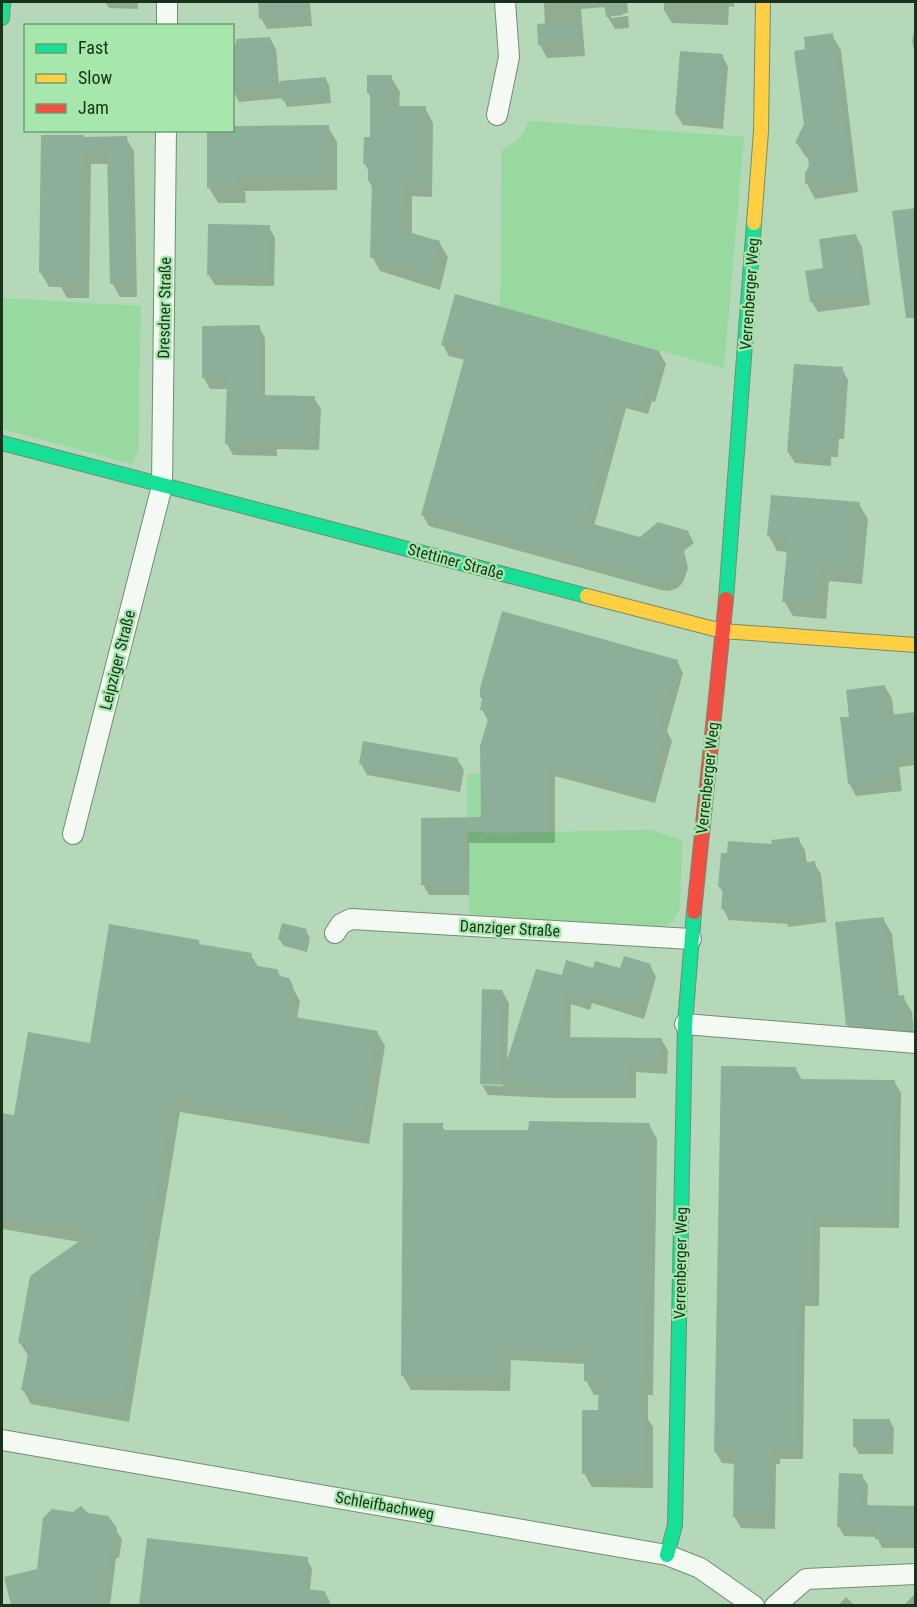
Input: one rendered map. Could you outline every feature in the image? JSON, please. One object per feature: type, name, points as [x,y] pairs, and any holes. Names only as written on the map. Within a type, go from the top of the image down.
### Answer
[{"type":"street","points":[[2,18],[3,2]]},
{"type":"street","points":[[167,2],[167,24]]},
{"type":"street","points":[[497,115],[509,57],[505,2]]},
{"type":"street","name":"Verrenberger Weg","points":[[667,1555],[675,1525],[685,1024],[691,939],[739,437],[761,132],[763,2]]},
{"type":"street","name":"Dresdner Straße","points":[[162,486],[166,132]]},
{"type":"street","name":"Stettiner Straße","points":[[2,443],[722,631],[915,645]]},
{"type":"street","name":"Leipziger Straße","points":[[73,834],[162,486]]},
{"type":"street","name":"Danziger Straße","points":[[335,933],[342,924],[351,919],[691,939]]},
{"type":"street","points":[[685,1024],[915,1043]]},
{"type":"street","name":"Schleifbachweg","points":[[2,1440],[667,1555],[700,1568],[754,1605]]},
{"type":"street","points":[[776,1605],[806,1579],[915,1574]]},
{"type":"green space","points":[[529,121],[744,137],[724,368],[500,307],[502,150],[521,137]]},
{"type":"green space","points":[[2,298],[141,306],[138,451],[132,464],[2,429]]},
{"type":"green space","points":[[480,773],[482,833],[651,830],[682,840],[680,909],[673,921],[661,928],[469,914],[467,775]]},
{"type":"building","points":[[258,2],[306,2],[307,15],[259,19]]},
{"type":"building","points":[[604,2],[622,2],[623,15],[606,17]]},
{"type":"building","points":[[576,21],[578,43],[538,45],[537,24]]},
{"type":"building","points":[[833,33],[851,177],[805,184],[805,173],[809,166],[806,146],[795,143],[804,124],[794,51],[805,49],[804,37]]},
{"type":"building","points":[[270,37],[275,87],[234,91],[234,44],[236,39]]},
{"type":"building","points":[[680,51],[723,54],[718,118],[675,114]]},
{"type":"building","points":[[367,75],[392,75],[391,106],[426,106],[425,182],[405,182],[404,231],[440,241],[432,275],[370,257],[372,181],[368,181],[368,164],[363,164],[364,137],[370,137],[370,93],[367,93]]},
{"type":"building","points":[[326,77],[328,96],[282,101],[280,81]]},
{"type":"building","points":[[329,125],[330,175],[238,176],[238,188],[207,188],[207,132],[234,132],[234,126]]},
{"type":"building","points":[[41,135],[127,136],[130,283],[110,284],[107,151],[84,151],[82,285],[57,284],[57,274],[39,273]]},
{"type":"building","points":[[915,208],[915,318],[906,318],[892,211]]},
{"type":"building","points":[[208,224],[270,225],[269,276],[207,275]]},
{"type":"building","points":[[856,234],[864,294],[810,302],[805,271],[823,268],[819,239]]},
{"type":"building","points":[[455,294],[660,351],[649,392],[646,391],[642,403],[620,397],[586,522],[640,537],[658,522],[689,531],[679,539],[683,555],[678,571],[671,577],[662,580],[653,579],[421,515],[466,352],[441,345]]},
{"type":"building","points":[[260,325],[260,395],[315,396],[314,439],[271,438],[271,445],[225,444],[227,378],[202,378],[202,326]]},
{"type":"building","points":[[794,364],[843,367],[838,428],[834,428],[832,447],[826,446],[825,455],[787,452]]},
{"type":"building","points":[[771,495],[860,502],[854,569],[821,566],[818,604],[782,602],[788,538],[767,536]]},
{"type":"building","points":[[502,611],[678,660],[659,726],[667,728],[649,793],[550,765],[550,832],[463,832],[464,884],[421,885],[421,818],[481,817],[480,746],[490,713],[480,710],[482,698],[480,688]]},
{"type":"building","points":[[885,685],[889,715],[915,712],[915,752],[893,755],[896,779],[848,784],[840,717],[849,717],[846,690]]},
{"type":"building","points":[[363,741],[458,758],[454,782],[359,764]]},
{"type":"building","points":[[799,837],[802,863],[815,861],[821,911],[780,916],[780,914],[721,909],[723,887],[718,887],[721,853],[727,853],[728,841],[772,844],[771,840]]},
{"type":"building","points":[[884,917],[893,997],[904,995],[908,1030],[846,1025],[835,922]]},
{"type":"building","points":[[282,923],[307,929],[303,945],[278,939]]},
{"type":"building","points":[[109,924],[199,940],[199,944],[252,953],[250,965],[277,969],[280,976],[289,978],[293,986],[288,1016],[378,1031],[361,1131],[173,1099],[122,1408],[21,1390],[30,1345],[18,1343],[30,1276],[92,1232],[2,1217],[2,1113],[14,1115],[28,1032],[90,1043]]},
{"type":"building","points":[[624,956],[651,964],[638,1007],[585,992],[583,999],[565,993],[564,1037],[662,1038],[661,1062],[630,1061],[630,1086],[480,1084],[482,989],[503,990],[500,1082],[536,969],[562,975],[566,960],[593,968],[595,961],[620,968]]},
{"type":"building","points":[[721,1066],[796,1067],[796,1079],[895,1080],[893,1216],[814,1216],[812,1294],[799,1294],[797,1447],[774,1447],[774,1452],[770,1452],[769,1517],[733,1517],[734,1452],[714,1452]]},
{"type":"building","points":[[529,1121],[650,1123],[645,1381],[641,1381],[641,1411],[646,1411],[645,1474],[582,1474],[582,1410],[598,1410],[599,1381],[584,1381],[584,1350],[503,1346],[503,1377],[401,1376],[403,1123],[443,1123],[443,1130],[528,1130]]},
{"type":"building","points":[[853,1419],[890,1419],[890,1448],[853,1447]]},
{"type":"building","points":[[839,1473],[863,1474],[862,1505],[915,1506],[915,1539],[875,1539],[876,1529],[837,1527]]},
{"type":"building","points":[[81,1506],[88,1513],[108,1516],[117,1528],[114,1549],[111,1548],[104,1605],[11,1605],[4,1577],[37,1569],[43,1518],[52,1509],[73,1512]]},
{"type":"building","points":[[147,1538],[308,1557],[304,1589],[325,1591],[324,1605],[139,1605]]},
{"type":"traffic: fast","points":[[2,18],[3,2]]},
{"type":"traffic: fast","points":[[726,599],[754,223]]},
{"type":"traffic: fast","points":[[2,443],[587,596]]},
{"type":"traffic: fast","points":[[667,1555],[675,1525],[685,1024],[694,912]]},
{"type":"traffic: slow","points":[[754,223],[761,131],[763,2]]},
{"type":"traffic: slow","points":[[587,596],[722,631],[916,645]]},
{"type":"traffic: jam","points":[[694,912],[726,599]]}]
